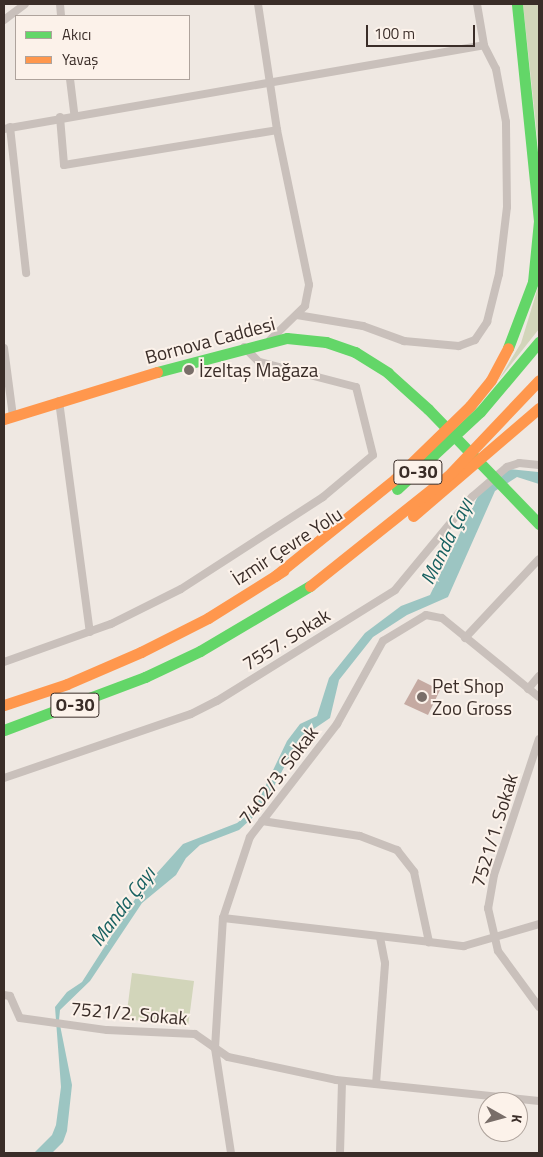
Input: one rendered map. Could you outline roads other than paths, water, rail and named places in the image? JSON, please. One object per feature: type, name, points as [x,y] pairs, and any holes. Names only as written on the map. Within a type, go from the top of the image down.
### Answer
[{"type":"main road","points":[[275,576],[395,479],[470,406],[491,380],[516,332],[533,282],[539,221],[517,4]]},
{"type":"main road","name":"Bornova Caddesi","points":[[9,418],[59,401],[244,347],[287,338],[326,342],[355,352],[388,373],[428,409],[539,522]]},
{"type":"main road","name":"İzmir Çevre Yolu","points":[[4,705],[67,684],[141,652],[208,618],[358,520],[417,474],[480,412],[539,342]]},
{"type":"main road","name":"O-30","points":[[4,730],[153,674],[301,593],[448,476],[539,380]]},
{"type":"main road","points":[[301,593],[436,500],[539,408]]},
{"type":"street","points":[[4,20],[24,4]]},
{"type":"street","points":[[258,4],[277,130],[309,285],[305,306],[269,342]]},
{"type":"street","points":[[297,315],[363,326],[404,341],[459,346],[475,340],[487,322],[499,274],[507,207],[506,122],[496,69],[484,45],[477,4]]},
{"type":"street","points":[[26,273],[7,128],[74,113],[269,84],[484,45]]},
{"type":"street","points":[[70,80],[74,113]]},
{"type":"street","points":[[60,116],[64,165],[277,130]]},
{"type":"street","points":[[4,662],[90,632],[181,589],[261,541],[323,497],[373,455],[356,387],[259,362],[244,347]]},
{"type":"street","points":[[4,348],[9,418]]},
{"type":"street","points":[[59,401],[90,632]]},
{"type":"street","name":"7557. Sokak","points":[[4,778],[191,714],[216,701],[395,590],[472,497],[508,467],[519,463],[539,465]]},
{"type":"street","points":[[539,559],[465,638],[539,697]]},
{"type":"street","name":"7402/3. Sokak","points":[[231,1153],[215,1048],[222,918],[250,837],[337,724],[383,641],[426,615],[442,618],[465,638]]},
{"type":"street","points":[[528,689],[539,676]]},
{"type":"street","name":"7521/1. Sokak","points":[[538,1003],[504,963],[492,936],[488,908],[494,875],[536,758],[539,740]]},
{"type":"street","points":[[262,821],[360,836],[397,850],[414,872],[429,942]]},
{"type":"street","points":[[222,918],[380,938],[464,946],[492,936],[539,924]]},
{"type":"street","points":[[376,1084],[385,963],[380,938]]},
{"type":"street","name":"7521/2. Sokak","points":[[4,995],[10,996],[20,1018],[107,1030],[195,1034],[228,1057],[342,1080],[539,1102]]},
{"type":"street","points":[[340,1153],[342,1080]]},
{"type":"water","points":[[509,469],[538,472],[539,484],[517,477],[495,491],[448,597],[407,615],[373,637],[339,680],[330,718],[299,739],[262,809],[239,830],[200,845],[186,858],[176,875],[142,903],[90,981],[60,1010],[59,1020],[72,1085],[67,1131],[63,1142],[52,1153],[34,1153],[52,1135],[56,1125],[61,1087],[55,1007],[67,992],[82,982],[139,893],[183,844],[237,823],[254,810],[287,741],[300,724],[317,716],[329,678],[365,633],[401,606],[430,595],[478,496]]},
{"type":"place","name":"İzeltaş Mağaza","points":[[189,370]]},
{"type":"place","name":"Pet Shop Zoo Gross","points":[[422,697]]},
{"type":"water label","name":"Manda Çayı","points":[[446,541]]},
{"type":"water label","name":"Manda Çayı","points":[[122,906]]}]
